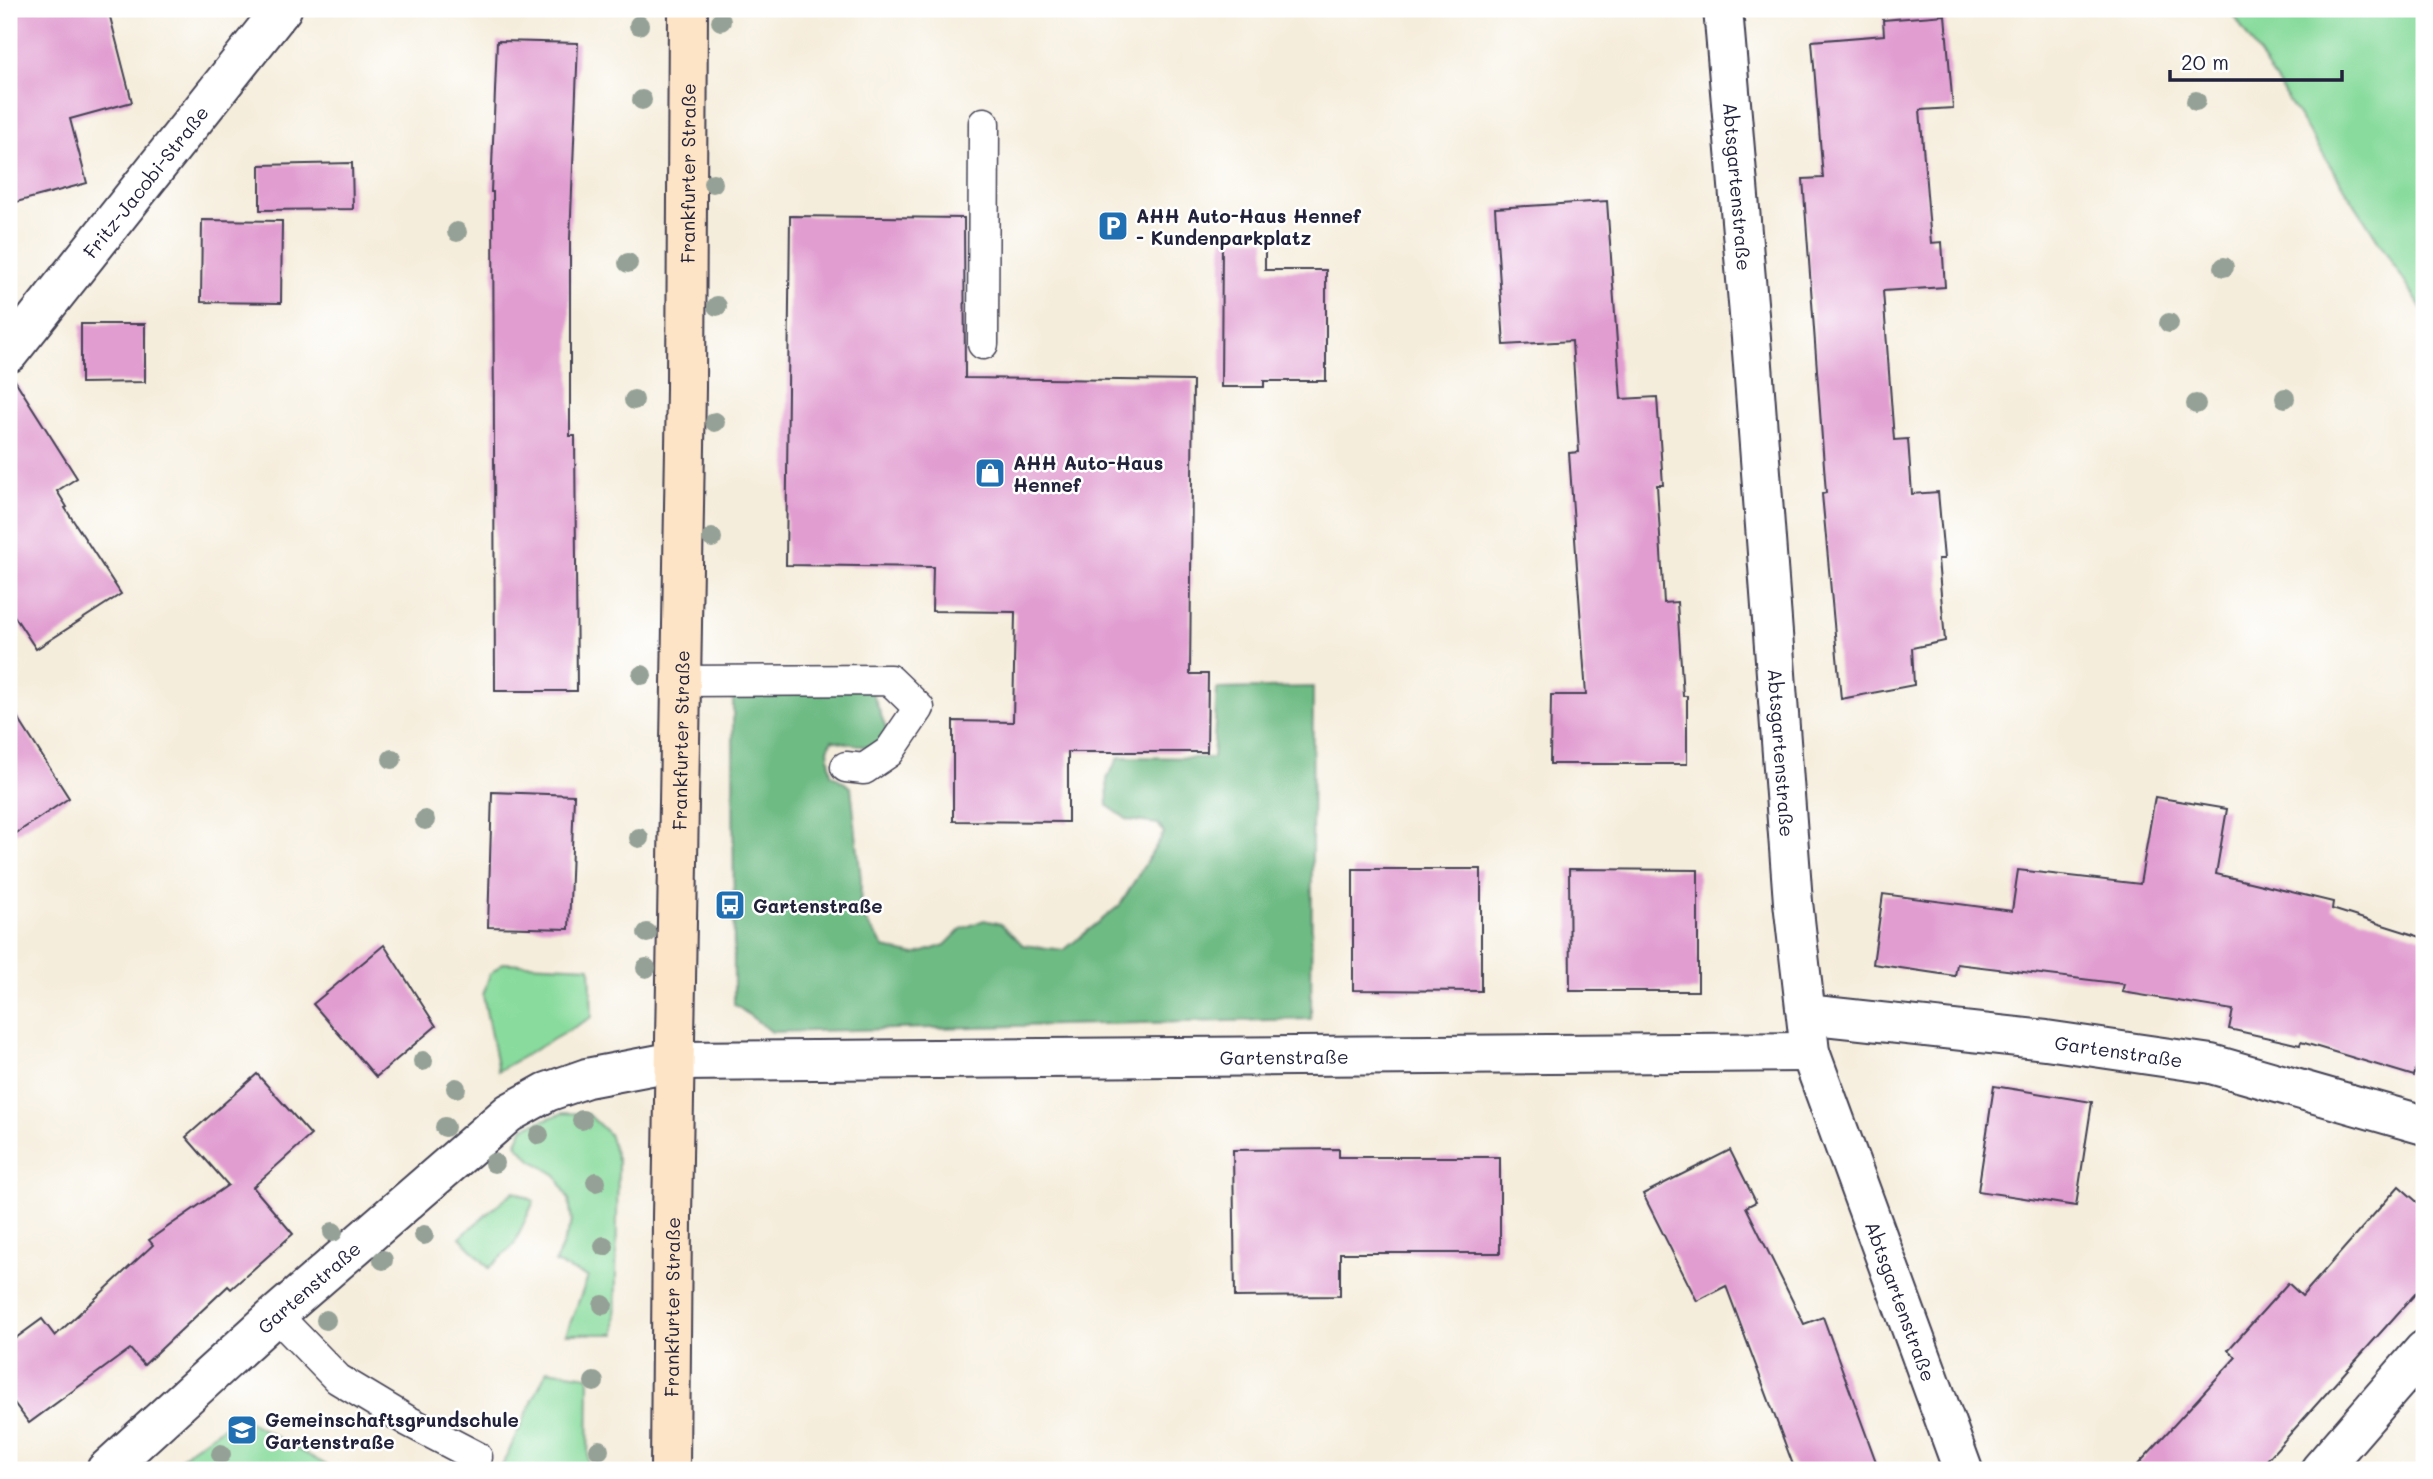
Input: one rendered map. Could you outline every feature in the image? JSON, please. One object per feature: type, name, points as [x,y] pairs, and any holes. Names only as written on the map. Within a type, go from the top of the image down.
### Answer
[{"type":"main road","name":"Frankfurter Straße","points":[[670,1470],[688,9]]},
{"type":"street","name":"Fritz-Jacobi-Straße","points":[[9,353],[282,9]]},
{"type":"street","name":"Abtsgartenstraße","points":[[1723,9],[1751,338],[1793,902],[1810,1052],[1963,1470]]},
{"type":"street","name":"Gartenstraße","points":[[1806,1014],[2046,1040],[2211,1063],[2424,1125]]},
{"type":"street","name":"Gartenstraße","points":[[106,1470],[276,1315],[509,1113],[547,1092],[587,1078],[676,1061],[1810,1052]]},
{"type":"street","points":[[2320,1470],[2424,1350]]},
{"type":"lane","points":[[983,344],[984,123]]},
{"type":"lane","points":[[681,681],[890,680],[919,708],[889,752],[863,769],[846,767]]},
{"type":"lane","points":[[276,1315],[338,1379],[408,1421],[477,1457]]},
{"type":"green space","points":[[2230,9],[2424,9],[2424,312]]},
{"type":"green space","points":[[870,686],[889,736],[876,749],[832,740],[828,749],[831,774],[851,787],[861,879],[860,913],[885,948],[914,955],[945,945],[961,929],[984,920],[1001,924],[1023,945],[1064,950],[1120,905],[1164,833],[1158,824],[1128,820],[1108,806],[1107,779],[1119,757],[1213,758],[1217,689],[1313,687],[1311,1019],[772,1032],[734,1004],[733,687]]},
{"type":"green space","points":[[503,963],[590,967],[592,1017],[498,1071],[483,995],[490,974]]},
{"type":"green space","points":[[563,1113],[588,1114],[609,1134],[618,1162],[615,1334],[566,1334],[588,1277],[555,1263],[572,1222],[569,1200],[556,1175],[532,1160],[516,1144],[524,1127]]},
{"type":"green space","points":[[514,1191],[534,1201],[514,1245],[489,1268],[460,1237]]},
{"type":"green space","points":[[547,1370],[589,1376],[588,1470],[491,1470],[502,1466]]},
{"type":"green space","name":"Gemeinschaftsgrundschule Gartenstraße","points":[[239,1416],[335,1470],[169,1470],[191,1449]]},
{"type":"building","points":[[9,9],[108,9],[132,102],[70,119],[87,183],[9,204]]},
{"type":"building","points":[[1945,15],[1953,108],[1920,110],[1931,243],[1942,242],[1945,287],[1883,291],[1894,440],[1908,439],[1912,494],[1938,492],[1944,559],[1938,559],[1945,641],[1912,648],[1914,685],[1841,699],[1822,494],[1826,493],[1803,179],[1823,178],[1812,41],[1884,35],[1883,20]]},
{"type":"building","points":[[497,41],[578,43],[570,239],[570,436],[575,436],[577,691],[495,691],[491,192]]},
{"type":"building","points":[[352,163],[353,209],[260,210],[260,165]]},
{"type":"building","points":[[1607,201],[1621,399],[1657,397],[1663,485],[1657,485],[1664,603],[1677,602],[1683,696],[1687,696],[1687,764],[1550,764],[1551,695],[1586,695],[1569,453],[1579,452],[1572,341],[1504,345],[1495,208]]},
{"type":"building","name":"AHH Auto-Haus Hennef","points":[[790,216],[964,218],[965,378],[1193,381],[1190,674],[1208,674],[1207,752],[1068,752],[1068,822],[953,821],[953,721],[1013,722],[1015,612],[932,611],[933,567],[786,565]]},
{"type":"building","points":[[202,220],[282,221],[281,303],[201,302]]},
{"type":"building","points":[[1222,239],[1265,239],[1265,270],[1326,270],[1326,381],[1264,381],[1264,387],[1221,387]]},
{"type":"building","points":[[81,324],[145,324],[145,382],[81,383]]},
{"type":"building","points":[[9,374],[77,478],[57,491],[67,507],[65,508],[121,594],[36,649],[9,608]]},
{"type":"building","points":[[9,704],[69,798],[9,838]]},
{"type":"building","points":[[492,792],[574,795],[569,929],[488,927]]},
{"type":"building","points":[[2155,797],[2227,809],[2216,874],[2333,902],[2332,909],[2424,938],[2424,1041],[2414,1076],[2301,1042],[2300,1045],[2229,1029],[2233,1010],[2122,992],[2124,984],[1957,964],[1955,976],[1873,964],[1883,894],[2012,911],[2018,870],[2140,884]]},
{"type":"building","points":[[1353,869],[1481,869],[1481,991],[1353,990]]},
{"type":"building","points":[[1569,869],[1698,870],[1698,991],[1570,991]]},
{"type":"building","points":[[384,945],[436,1026],[376,1077],[313,1004]]},
{"type":"building","points":[[257,1074],[311,1135],[253,1187],[293,1234],[231,1289],[228,1286],[144,1365],[130,1349],[29,1423],[9,1396],[9,1343],[42,1319],[55,1336],[153,1245],[149,1240],[228,1185],[186,1137]]},
{"type":"building","points":[[1994,1086],[2092,1102],[2076,1206],[1978,1191]]},
{"type":"building","points":[[1339,1149],[1339,1157],[1500,1157],[1500,1253],[1340,1253],[1340,1296],[1235,1297],[1233,1150]]},
{"type":"building","points":[[1730,1150],[1756,1202],[1746,1207],[1804,1324],[1823,1317],[1879,1470],[1795,1470],[1726,1286],[1697,1301],[1643,1194]]},
{"type":"building","points":[[2399,1186],[2424,1208],[2424,1284],[2258,1470],[2133,1470],[2236,1357],[2228,1350],[2288,1283],[2302,1296]]},
{"type":"place","name":"AHH Auto-Haus Hennef - Kundenparkplatz","points":[[1113,226]]},
{"type":"place","name":"AHH Auto-Haus Hennef","points":[[990,473]]},
{"type":"place","name":"Gartenstraße","points":[[730,905]]},
{"type":"place","name":"Gemeinschaftsgrundschule Gartenstraße","points":[[242,1430]]}]
